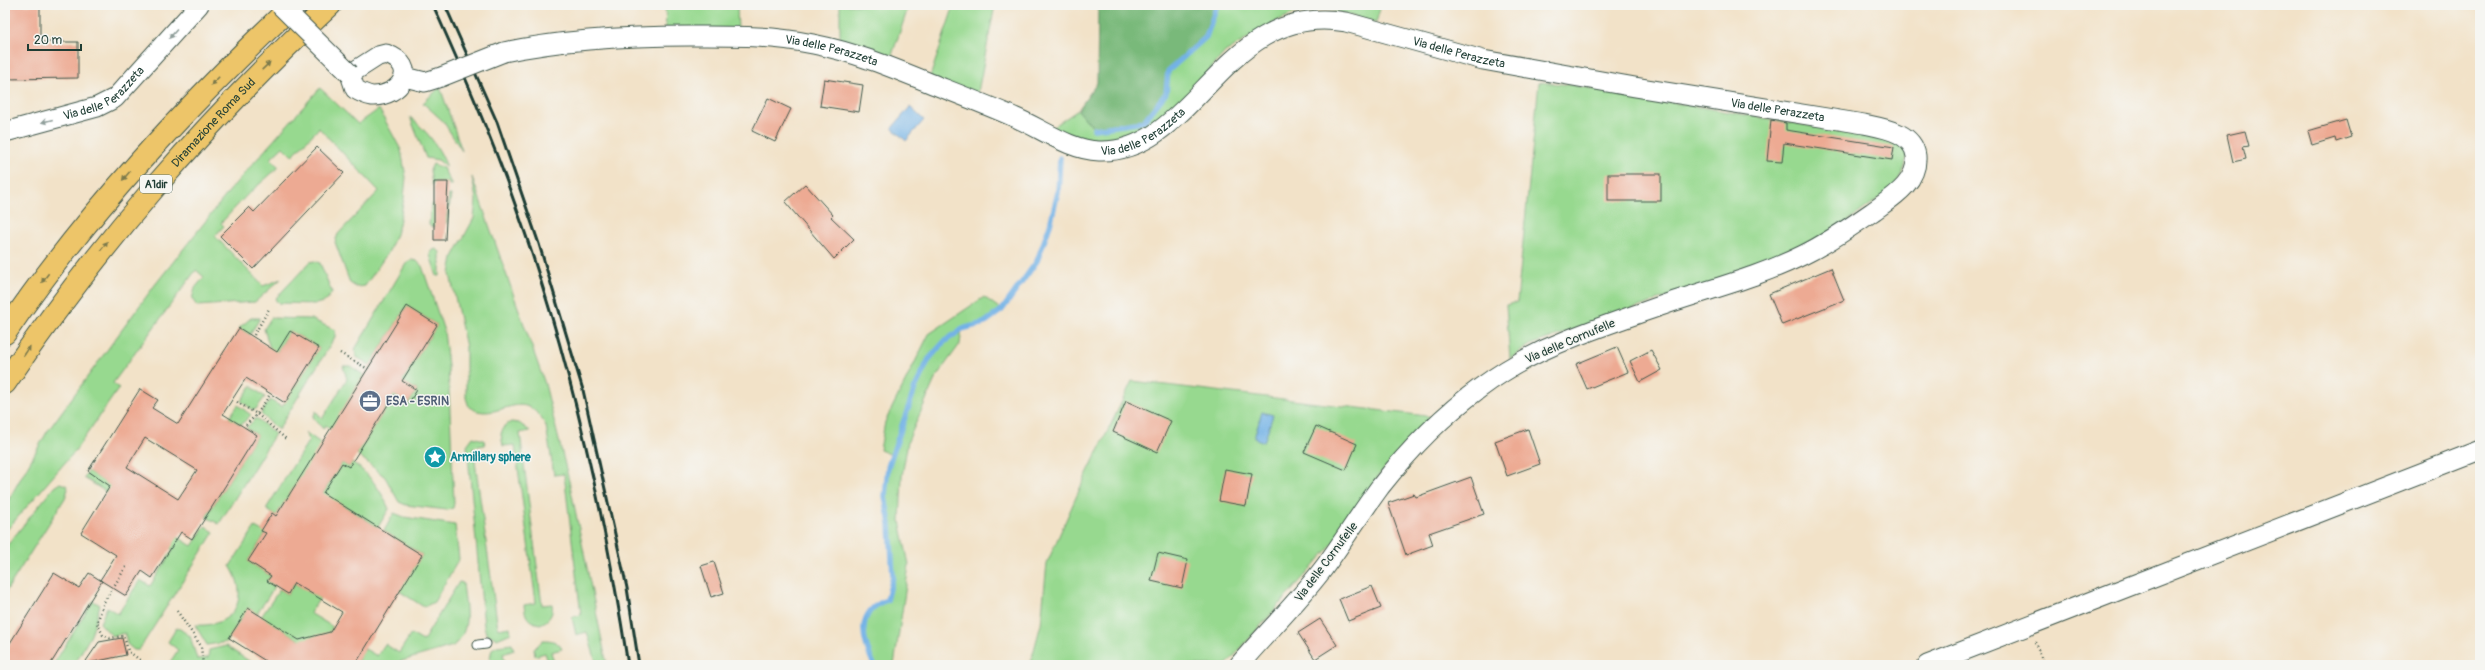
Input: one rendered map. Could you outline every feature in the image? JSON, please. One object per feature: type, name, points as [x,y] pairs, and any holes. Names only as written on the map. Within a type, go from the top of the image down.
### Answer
[{"type":"highway","name":"A1dir","points":[[5,333],[70,244],[138,162],[229,66],[293,5]]},
{"type":"highway","name":"Diramazione Roma Sud","points":[[5,383],[93,261],[156,183],[252,79],[330,5]]},
{"type":"street","name":"Via delle Perazzeta","points":[[5,132],[97,107],[115,98],[199,5]]},
{"type":"street","points":[[280,5],[350,74],[355,89],[372,96],[396,87],[405,77],[404,69],[400,62],[386,54],[378,56],[350,74]]},
{"type":"street","name":"Via delle Perazzeta","points":[[405,77],[425,82],[504,52],[574,42],[633,37],[745,36],[797,41],[839,50],[883,64],[1015,117],[1070,144],[1101,151],[1119,148],[1135,142],[1162,127],[1180,112],[1230,59],[1256,40],[1291,24],[1324,18],[1346,22],[1453,53],[1490,62],[1864,124]]},
{"type":"street","name":"Via delle Cornufelle","points":[[1239,665],[1322,569],[1379,489],[1410,451],[1451,410],[1483,386],[1521,361],[1564,341],[1617,320],[1768,270],[1805,255],[1853,226],[1903,189],[1912,175],[1915,165],[1915,153],[1912,144],[1896,132],[1864,124]]},
{"type":"street","points":[[1928,665],[2480,450]]},
{"type":"path","points":[[254,335],[269,309]]},
{"type":"path","points":[[340,353],[368,369]]},
{"type":"path","points":[[246,426],[257,414],[269,396]]},
{"type":"path","points":[[237,402],[257,414],[286,438]]},
{"type":"path","points":[[126,567],[104,602],[97,623],[103,635],[110,638],[124,636],[128,651],[144,663]]},
{"type":"path","points":[[177,611],[201,646],[203,665]]},
{"type":"path","points":[[2029,626],[2044,665]]},
{"type":"green space","points":[[665,5],[737,5],[738,32],[666,31]]},
{"type":"green space","points":[[840,5],[909,5],[890,61],[840,42]]},
{"type":"green space","points":[[954,5],[995,5],[977,97],[930,77]]},
{"type":"green space","points":[[1098,5],[1217,5],[1206,37],[1168,70],[1166,93],[1143,122],[1094,129],[1078,110],[1097,83]]},
{"type":"green space","points":[[1217,5],[1381,5],[1376,23],[1321,7],[1308,7],[1279,20],[1225,52],[1199,83],[1144,133],[1091,146],[1050,129],[1078,110],[1094,129],[1166,93],[1168,71],[1206,37]]},
{"type":"green space","points":[[1539,82],[1571,85],[1892,140],[1905,148],[1905,164],[1894,187],[1797,259],[1656,301],[1530,345],[1510,359],[1506,305],[1517,302]]},
{"type":"green space","points":[[440,87],[462,151],[443,121],[423,103]]},
{"type":"green space","points":[[320,88],[358,124],[379,109],[401,150],[406,177],[404,198],[398,229],[389,251],[365,286],[356,287],[350,283],[335,242],[338,234],[379,191],[319,128],[292,156],[283,147],[270,159],[279,167],[247,195],[221,223],[224,226],[215,236],[263,286],[281,279],[255,302],[197,306],[192,299],[195,288],[204,277],[196,270],[113,383],[119,388],[75,451],[5,532],[5,506],[47,432],[154,286],[235,184]]},
{"type":"green space","points":[[410,117],[432,139],[447,167],[438,160],[426,158]]},
{"type":"green space","points":[[433,164],[443,168],[452,185],[449,185],[449,182],[434,182],[432,185],[430,170]]},
{"type":"green space","points":[[472,177],[545,384],[570,485],[607,665],[597,665],[587,632],[576,635],[572,617],[581,615],[564,474],[554,475],[546,426],[537,413],[528,407],[519,405],[490,412],[480,411],[469,407],[466,398],[466,347],[450,274],[453,257],[474,218],[476,200]]},
{"type":"green space","points":[[449,195],[451,195],[447,223],[432,227],[429,225],[431,205],[435,204],[435,216],[447,216]]},
{"type":"green space","points":[[436,249],[440,252],[440,276],[437,276],[430,255],[431,251]]},
{"type":"green space","points":[[411,260],[417,261],[422,266],[444,331],[448,366],[454,503],[453,508],[447,510],[406,505],[399,502],[385,477],[357,454],[394,395],[408,404],[417,390],[402,381],[437,325],[407,306],[370,365],[355,356],[357,354],[354,351],[407,262]]},
{"type":"green space","points":[[315,261],[320,263],[332,292],[326,301],[316,304],[278,303],[275,299],[310,262]]},
{"type":"green space","points":[[984,297],[1002,310],[984,323],[962,329],[960,344],[936,377],[908,441],[902,476],[900,521],[909,565],[894,665],[874,665],[865,637],[865,620],[870,612],[887,600],[893,577],[890,524],[885,496],[888,467],[892,455],[880,450],[885,422],[929,334]]},
{"type":"green space","points":[[251,318],[260,318],[250,335],[239,328]]},
{"type":"green space","points":[[271,318],[311,319],[335,330],[335,337],[278,430],[261,414],[270,400],[282,407],[319,348],[290,331],[273,358],[264,329]]},
{"type":"green space","points":[[343,366],[350,366],[364,375],[331,429],[325,425],[323,429],[313,417],[316,411],[322,419],[347,379]]},
{"type":"green space","points":[[1132,381],[1435,417],[1413,435],[1379,475],[1346,529],[1226,665],[1030,665],[1041,624],[1047,563],[1081,486]]},
{"type":"green space","points":[[251,386],[265,397],[256,409],[253,410],[241,401]]},
{"type":"green space","points":[[238,405],[251,415],[241,425],[229,418]]},
{"type":"green space","points":[[255,419],[258,419],[275,434],[219,524],[206,517],[257,435],[246,428]]},
{"type":"green space","points":[[511,422],[519,423],[530,431],[520,433],[542,605],[552,604],[550,617],[540,624],[530,620],[526,616],[524,609],[524,605],[536,603],[515,445],[503,446],[501,434],[504,426]]},
{"type":"green space","points":[[305,432],[322,444],[276,516],[266,509],[309,440]]},
{"type":"green space","points":[[473,437],[484,440],[485,445],[473,447],[498,629],[510,627],[511,633],[497,639],[486,633],[484,626],[467,445]]},
{"type":"green space","points":[[352,462],[374,482],[389,509],[378,527],[341,504],[313,509],[342,463],[349,467]]},
{"type":"green space","points":[[88,471],[138,504],[116,498],[84,478]]},
{"type":"green space","points":[[60,483],[66,485],[68,489],[65,498],[5,593],[5,548],[54,487]]},
{"type":"green space","points":[[394,513],[404,517],[455,525],[459,559],[434,602],[424,607],[399,591],[422,555],[384,531]]},
{"type":"green space","points":[[160,526],[192,546],[205,526],[214,532],[139,650],[134,650],[127,644],[125,633],[112,636],[100,623],[107,607],[118,614],[140,580],[150,586],[173,550],[153,537]]},
{"type":"green space","points":[[255,527],[266,533],[248,561],[271,576],[267,581],[275,586],[257,614],[248,608],[227,642],[207,645],[195,625],[209,625],[220,622],[229,616],[235,609],[239,589],[236,578],[230,566]]},
{"type":"green space","points":[[459,582],[463,583],[466,617],[463,633],[453,646],[388,665],[355,665],[365,649],[377,656],[385,644],[399,653],[411,634],[423,641]]},
{"type":"green space","points":[[294,583],[320,598],[310,613],[333,627],[319,649],[299,640],[261,617],[280,589],[288,594]]},
{"type":"green space","points":[[93,601],[100,605],[91,635],[74,665],[53,665]]},
{"type":"green space","points":[[177,627],[190,636],[197,659],[208,658],[209,650],[226,646],[255,665],[168,665],[178,650],[168,642]]},
{"type":"green space","points":[[543,640],[549,640],[559,644],[562,649],[551,652],[555,665],[549,665],[545,653],[535,656],[534,649]]},
{"type":"green space","points":[[512,644],[514,650],[503,654],[506,665],[492,665],[490,658],[492,649],[497,646]]},
{"type":"water","points":[[910,107],[924,120],[906,141],[892,128]]},
{"type":"water","points":[[1262,412],[1273,415],[1264,442],[1254,438]]},
{"type":"building","points":[[5,5],[40,5],[40,42],[78,42],[78,78],[5,79]]},
{"type":"building","points":[[824,79],[863,85],[859,112],[820,106]]},
{"type":"building","points":[[768,98],[791,109],[775,142],[752,131]]},
{"type":"building","points":[[1771,120],[1786,123],[1786,130],[1894,147],[1892,160],[1784,143],[1782,162],[1767,161]]},
{"type":"building","points":[[2346,120],[2351,137],[2336,142],[2335,138],[2312,145],[2308,131]]},
{"type":"building","points":[[2245,131],[2249,146],[2243,147],[2246,159],[2233,162],[2227,135]]},
{"type":"building","points":[[317,147],[344,173],[253,269],[220,236],[249,207],[254,212]]},
{"type":"building","points":[[1608,174],[1661,174],[1661,201],[1608,201]]},
{"type":"building","points":[[434,182],[448,182],[445,240],[434,240]]},
{"type":"building","points":[[805,184],[833,215],[831,217],[854,239],[834,259],[785,202]]},
{"type":"building","points":[[1831,268],[1844,300],[1782,325],[1769,294]]},
{"type":"building","points":[[407,306],[437,325],[402,381],[417,390],[408,404],[394,395],[349,467],[342,463],[323,493],[422,555],[355,665],[272,665],[229,638],[248,608],[299,640],[330,632],[342,612],[294,583],[288,594],[267,581],[271,576],[248,561],[266,533],[261,531],[272,513],[276,516]]},
{"type":"building","points":[[239,328],[277,352],[290,331],[319,348],[285,403],[246,378],[223,414],[257,435],[192,539],[181,532],[152,578],[142,571],[126,596],[102,581],[50,665],[5,665],[5,651],[54,573],[79,588],[89,573],[100,580],[116,555],[81,533],[110,486],[88,471],[140,389],[158,400],[152,408],[178,424]],"holes":[[[145,438],[197,470],[178,499],[127,467]]]},
{"type":"building","points":[[1617,347],[1628,372],[1587,389],[1576,364]]},
{"type":"building","points":[[1651,350],[1662,370],[1640,382],[1630,361]]},
{"type":"building","points":[[1126,401],[1171,421],[1157,452],[1113,432]]},
{"type":"building","points":[[1316,426],[1357,444],[1346,470],[1304,452]]},
{"type":"building","points":[[1528,429],[1540,464],[1507,476],[1495,441]]},
{"type":"building","points":[[1225,469],[1252,474],[1246,506],[1219,501]]},
{"type":"building","points":[[1471,477],[1484,514],[1429,533],[1433,545],[1406,555],[1388,503],[1414,494],[1416,497]]},
{"type":"building","points":[[1158,553],[1188,560],[1182,588],[1151,581]]},
{"type":"building","points":[[714,562],[724,593],[711,597],[701,566]]},
{"type":"building","points":[[1372,586],[1381,608],[1348,621],[1339,599]]},
{"type":"building","points":[[1320,619],[1337,645],[1315,659],[1298,633]]},
{"type":"building","points":[[122,638],[126,655],[84,664],[99,642]]},
{"type":"waterway","points":[[1094,129],[1143,122],[1166,93],[1168,71],[1206,37],[1217,5]]},
{"type":"waterway","points":[[874,665],[865,637],[865,620],[877,605],[887,600],[893,577],[890,524],[885,496],[888,467],[915,388],[929,359],[944,342],[962,329],[984,323],[1002,310],[1037,261],[1050,225],[1058,192],[1060,158]]},
{"type":"railway","points":[[433,5],[497,156],[535,263],[552,319],[583,433],[596,491],[608,549],[628,665]]},
{"type":"railway","points":[[445,5],[497,122],[539,244],[583,390],[627,588],[639,665]]},
{"type":"place","name":"ESA - ESRIN","points":[[370,401]]},
{"type":"place","name":"Armillary sphere","points":[[435,457]]}]
